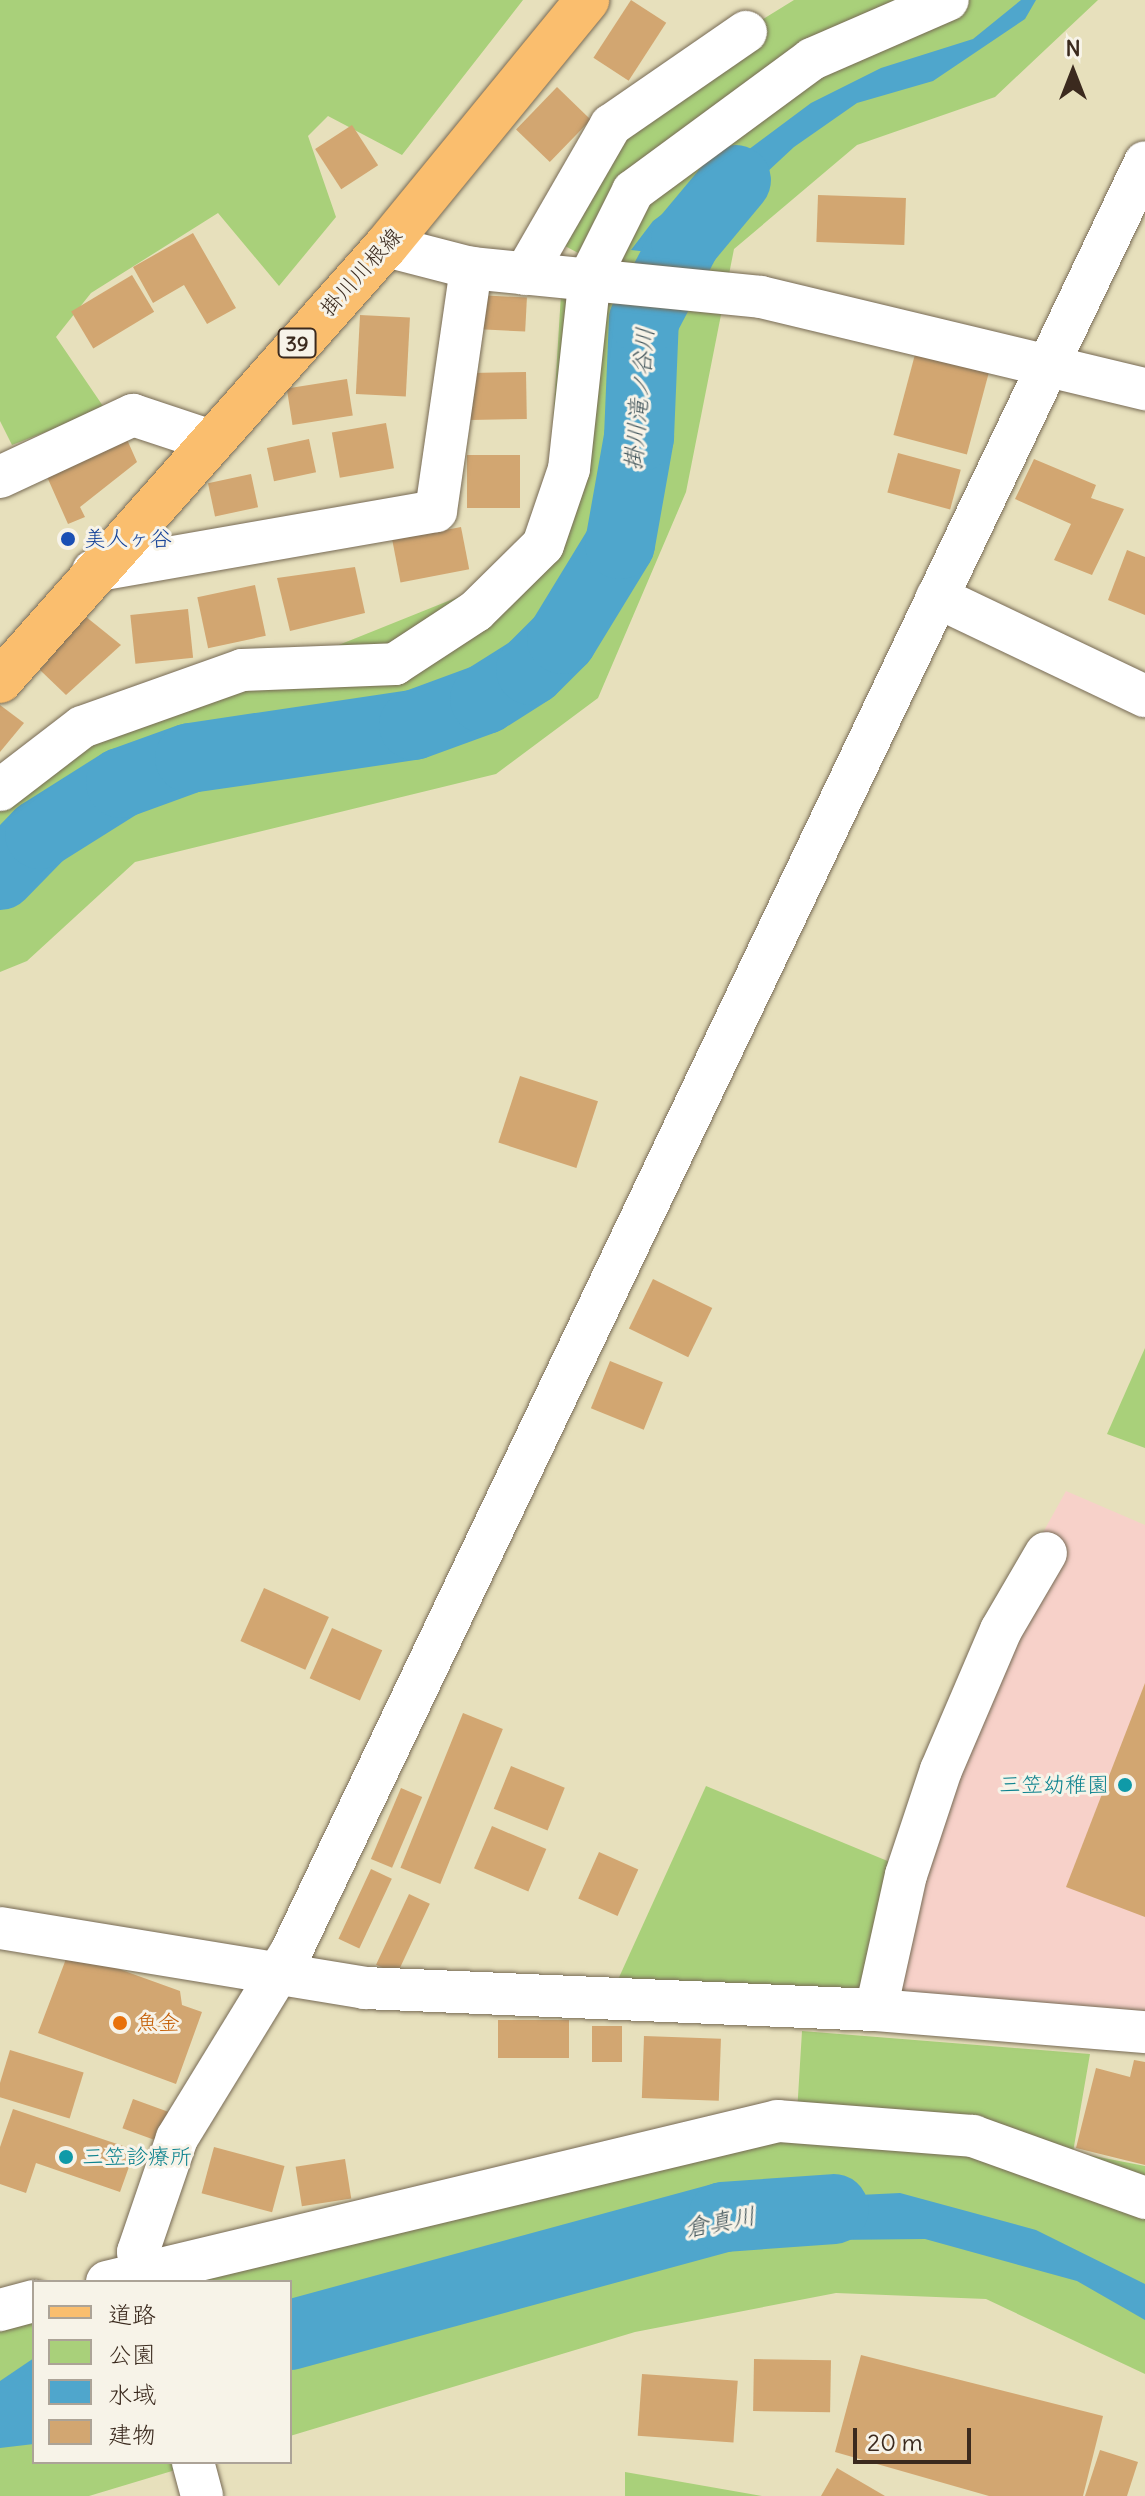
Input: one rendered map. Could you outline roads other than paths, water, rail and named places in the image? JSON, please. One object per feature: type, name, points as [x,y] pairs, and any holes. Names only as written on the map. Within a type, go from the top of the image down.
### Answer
[{"type":"main road","name":"掛川川根線","points":[[0,681],[208,440],[386,246],[587,0]]},
{"type":"street","points":[[0,790],[82,727],[242,670],[395,664],[476,611],[543,545],[569,469],[603,279],[633,191],[812,59],[948,0]]},
{"type":"street","points":[[525,274],[611,125],[746,32]]},
{"type":"street","points":[[1145,162],[1051,365],[937,597],[278,1976],[177,2138],[138,2252],[132,2279],[778,2121],[973,2136],[1145,2198]]},
{"type":"street","points":[[386,246],[471,268],[761,297],[1145,389]]},
{"type":"street","points":[[93,571],[436,511],[471,268]]},
{"type":"street","points":[[0,477],[133,415],[208,440]]},
{"type":"street","points":[[937,597],[1145,696]]},
{"type":"street","points":[[876,2010],[906,1875],[941,1770],[1001,1630],[1046,1553]]},
{"type":"street","points":[[0,1928],[365,1988],[876,2010],[1145,2032]]},
{"type":"street","points":[[0,2310],[32,2302]]},
{"type":"water","points":[[1021,0],[1036,0],[1025,19],[933,81],[857,103],[794,147],[705,230],[693,257],[631,250],[653,221],[811,103],[881,68],[973,39]]},
{"type":"water","points":[[900,2193],[1036,2230],[1145,2284],[1145,2320],[1077,2281],[925,2239],[726,2241],[742,2226],[737,2201]]},
{"type":"water","points":[[575,2242],[565,2269],[292,2363],[292,2319]]},
{"type":"water","points":[[32,2359],[32,2444],[0,2448],[0,2381]]},
{"type":"waterway","name":"掛川滝ノ谷川","points":[[0,875],[40,834],[121,783],[190,758],[414,725],[485,699],[531,670],[562,639],[620,544],[639,437],[644,320],[686,240],[736,180]]},
{"type":"waterway","name":"倉真川","points":[[292,2334],[723,2217],[834,2209]]},
{"type":"place","name":"美人ヶ谷","points":[[68,539]]},
{"type":"place","name":"三笠幼稚園","points":[[1125,1785]]},
{"type":"place","name":"魚金","points":[[120,2023]]},
{"type":"place","name":"三笠診療所","points":[[66,2157]]}]
